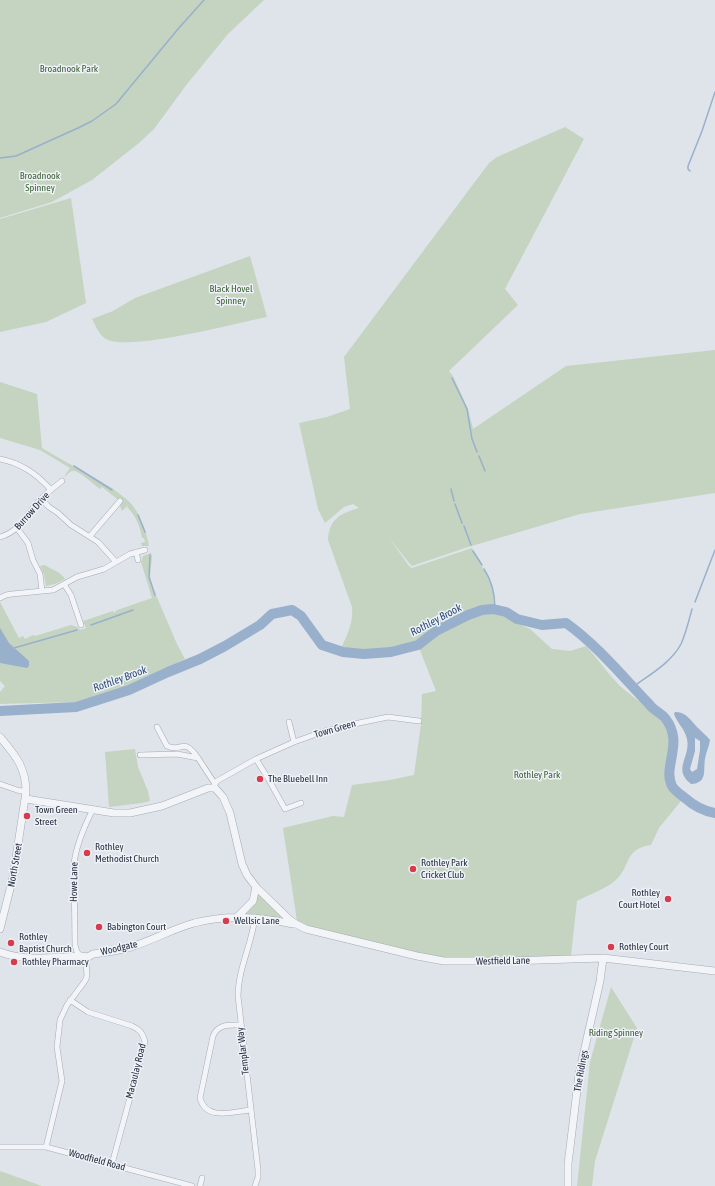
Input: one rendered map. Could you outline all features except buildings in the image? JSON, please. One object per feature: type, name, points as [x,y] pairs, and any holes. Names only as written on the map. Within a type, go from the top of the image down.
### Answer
[{"type":"street","points":[[0,459],[9,460],[34,473],[51,490]]},
{"type":"street","name":"Burrow Drive","points":[[0,537],[9,534],[17,528],[41,499],[62,481]]},
{"type":"street","points":[[41,499],[70,525],[90,536],[102,546],[116,562]]},
{"type":"street","points":[[90,536],[118,509],[120,501]]},
{"type":"street","points":[[17,528],[30,547],[33,560],[40,574],[42,591]]},
{"type":"street","points":[[0,598],[12,594],[53,590],[77,577],[101,570],[124,557],[145,550]]},
{"type":"street","points":[[136,552],[138,560]]},
{"type":"street","points":[[64,584],[71,595],[80,623],[73,623]]},
{"type":"street","name":"Town Green","points":[[256,759],[294,742],[359,723],[388,718],[419,721]]},
{"type":"street","points":[[289,722],[294,742]]},
{"type":"street","points":[[157,730],[167,746],[173,748],[188,746],[192,749],[229,808],[242,864],[247,876],[256,887],[296,924]]},
{"type":"street","name":"North Street","points":[[0,737],[22,766],[26,782],[26,795],[13,877],[0,929]]},
{"type":"street","points":[[140,755],[177,754],[198,758]]},
{"type":"street","points":[[0,784],[26,795],[93,809],[114,813],[135,812],[162,806],[214,786],[256,759],[285,809],[301,803]]},
{"type":"street","name":"Howe Lane","points":[[84,956],[78,952],[74,946],[74,864],[80,837],[93,809]]},
{"type":"street","points":[[237,917],[253,901],[256,887]]},
{"type":"street","name":"Woodgate","points":[[0,952],[14,956],[37,959],[84,956],[135,946],[172,930],[196,923],[237,917],[255,917],[296,924]]},
{"type":"street","name":"Templar Way","points":[[255,917],[254,928],[238,987],[240,1025],[258,1170],[258,1177],[255,1186]]},
{"type":"street","name":"Westfield Lane","points":[[296,924],[306,929],[350,941],[444,961],[508,961],[603,958],[715,971]]},
{"type":"street","points":[[46,1147],[62,1081],[57,1047],[58,1028],[63,1011],[86,981],[86,962],[84,956]]},
{"type":"street","name":"The Ridings","points":[[568,1186],[568,1164],[579,1074],[600,982],[603,958]]},
{"type":"street","name":"Macaulay Road","points":[[70,1000],[88,1012],[139,1029],[144,1036],[144,1042],[112,1164]]},
{"type":"street","points":[[240,1025],[220,1027],[216,1030],[213,1036],[200,1098],[202,1104],[211,1113],[217,1114],[250,1110]]},
{"type":"street","name":"Woodfield Road","points":[[0,1147],[46,1147],[192,1186]]},
{"type":"street","points":[[200,1186],[202,1178]]},
{"type":"green space","name":"Broadnook Park","points":[[0,0],[264,0],[228,34],[187,84],[154,129],[139,143],[92,180],[52,202],[0,218]]},
{"type":"green space","name":"Rothley Park","points":[[565,127],[584,139],[505,289],[518,305],[449,371],[453,376],[468,409],[473,429],[566,366],[715,350],[715,493],[580,514],[465,548],[412,566],[389,538],[412,568],[472,548],[491,583],[496,613],[507,616],[516,623],[530,629],[552,649],[570,651],[586,646],[611,677],[654,713],[665,726],[669,740],[666,778],[672,792],[681,801],[659,828],[651,845],[643,847],[633,853],[622,872],[614,882],[577,901],[571,956],[473,959],[437,957],[312,928],[297,921],[283,828],[333,816],[344,817],[352,785],[414,775],[421,724],[422,694],[436,691],[418,645],[378,653],[357,655],[340,651],[351,624],[352,607],[328,540],[331,527],[337,518],[347,512],[359,508],[353,504],[344,507],[325,523],[318,509],[299,423],[327,417],[350,409],[344,357],[489,163],[497,157]]},
{"type":"green space","points":[[71,198],[86,303],[46,322],[0,332],[0,219]]},
{"type":"green space","name":"Black Hovel Spinney","points":[[250,256],[267,317],[184,335],[136,342],[118,342],[106,339],[100,333],[92,319],[113,311],[135,298]]},
{"type":"green space","points":[[0,382],[37,394],[42,448],[112,488],[129,501],[141,520],[149,546],[142,546],[141,543],[145,542],[144,538],[142,538],[137,521],[127,507],[128,505],[122,511],[120,506],[121,502],[102,487],[100,489],[75,471],[71,471],[64,477],[70,468],[40,450],[0,438]]},
{"type":"green space","points":[[151,553],[150,577],[153,588],[185,659],[126,687],[75,702],[0,704],[0,692],[5,686],[0,681],[0,602],[19,638],[23,636],[25,639],[33,635],[35,636],[71,625],[80,630],[86,628],[83,621],[113,611],[114,613],[117,610],[152,598],[141,562],[143,556]]},
{"type":"green space","points":[[45,565],[58,572],[65,579],[55,584],[46,586],[44,575],[40,566]]},
{"type":"green space","points":[[135,749],[138,767],[148,791],[150,801],[109,807],[105,752]]},
{"type":"green space","points":[[258,893],[281,916],[280,918],[246,914]]},
{"type":"green space","name":"Riding Spinney","points":[[611,987],[637,1028],[595,1161],[592,1186],[577,1186],[590,1062]]},
{"type":"green space","points":[[0,1171],[42,1186],[0,1186]]},
{"type":"water","points":[[0,628],[9,643],[29,661],[29,666],[27,668],[0,663]]},
{"type":"water","points":[[675,712],[679,712],[686,715],[710,740],[705,759],[704,776],[696,783],[691,784],[683,773],[682,768],[688,745],[685,732],[674,714]],"holes":[[[695,738],[700,741],[697,769],[692,772],[690,769],[695,751]]]},
{"type":"waterway","points":[[0,158],[16,156],[78,128],[92,121],[116,104],[204,0]]},
{"type":"waterway","points":[[690,171],[688,166],[715,92]]},
{"type":"waterway","points":[[452,378],[467,409],[472,439],[477,452]]},
{"type":"waterway","points":[[479,456],[485,471]]},
{"type":"waterway","points":[[74,466],[112,490]]},
{"type":"waterway","points":[[451,489],[454,501]]},
{"type":"waterway","points":[[455,504],[462,523]]},
{"type":"waterway","points":[[138,515],[145,532]]},
{"type":"waterway","points":[[464,526],[471,545]]},
{"type":"waterway","points":[[695,602],[715,550]]},
{"type":"waterway","points":[[473,551],[482,565]]},
{"type":"waterway","points":[[150,555],[149,577],[155,595]]},
{"type":"waterway","points":[[484,569],[492,588],[495,609]]},
{"type":"waterway","name":"Rothley Brook","points":[[0,711],[76,707],[129,690],[200,659],[225,646],[260,625],[272,614],[292,610],[301,616],[322,645],[343,652],[364,654],[391,652],[418,645],[436,631],[468,615],[482,610],[493,609],[506,612],[517,619],[542,625],[566,623],[588,641],[651,706],[665,718],[671,727],[673,745],[670,778],[673,788],[695,806],[715,813]]},
{"type":"waterway","points":[[633,687],[666,663],[677,651],[681,644],[692,609]]},
{"type":"waterway","points":[[91,625],[133,610]]},
{"type":"waterway","points":[[14,648],[77,630]]},
{"type":"place","name":"The Bluebell Inn","points":[[260,779]]},
{"type":"place","name":"Town Green Street","points":[[27,816]]},
{"type":"place","name":"Rothley Methodist Church","points":[[87,853]]},
{"type":"place","name":"Rothley Park Cricket Club","points":[[413,869]]},
{"type":"place","name":"Rothley Court Hotel","points":[[668,899]]},
{"type":"place","name":"Wellsic Lane","points":[[226,921]]},
{"type":"place","name":"Babington Court","points":[[99,927]]},
{"type":"place","name":"Rothley Baptist Church","points":[[11,943]]},
{"type":"place","name":"Rothley Court","points":[[611,947]]},
{"type":"place","name":"Rothley Pharmacy","points":[[14,962]]},
{"type":"park label","name":"Broadnook Spinney","points":[[40,182]]}]
